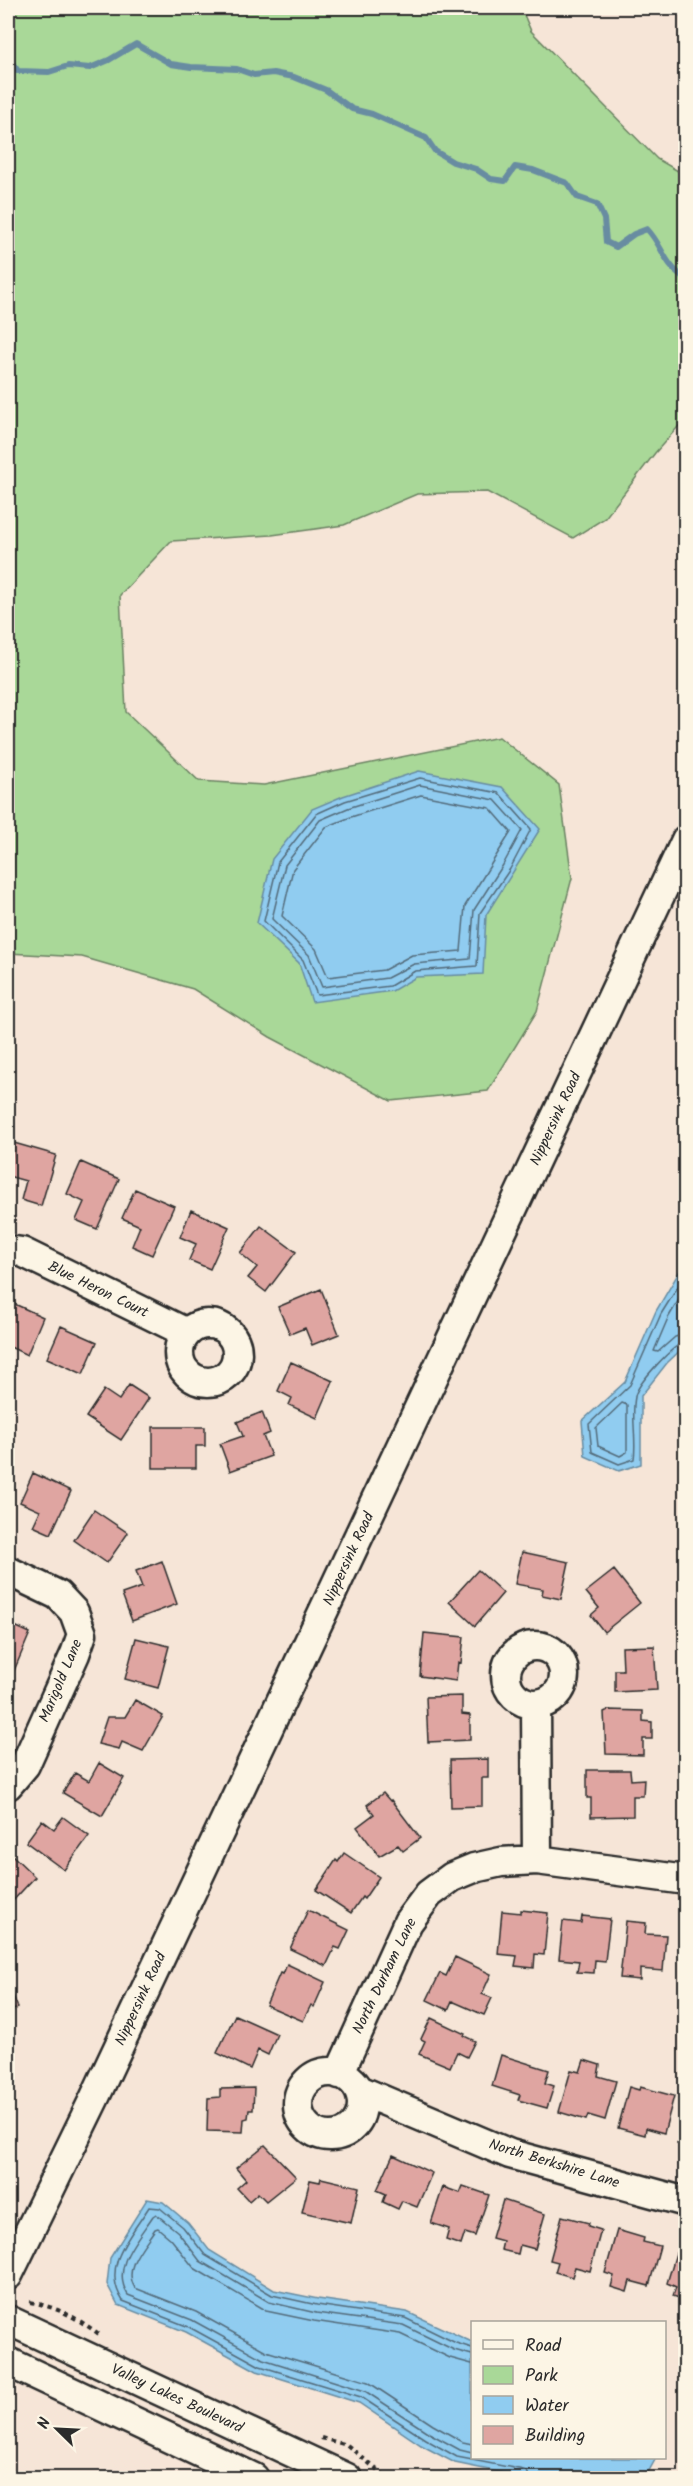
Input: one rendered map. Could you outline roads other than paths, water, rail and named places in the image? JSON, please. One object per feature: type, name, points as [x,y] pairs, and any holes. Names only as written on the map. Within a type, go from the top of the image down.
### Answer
[{"type":"street","name":"Nippersink Road","points":[[8,2275],[94,2099],[686,840]]},
{"type":"street","name":"Blue Heron Court","points":[[8,1250],[22,1252],[187,1333]]},
{"type":"street","name":"Marigold Lane","points":[[8,1571],[58,1595],[74,1612],[82,1634],[25,1765],[8,1785]]},
{"type":"street","points":[[536,1704],[537,1860]]},
{"type":"street","name":"North Durham Lane","points":[[349,2082],[408,1922],[429,1894],[452,1877],[474,1868],[501,1862],[537,1860],[686,1880]]},
{"type":"street","name":"North Berkshire Lane","points":[[349,2082],[510,2154],[686,2202]]},
{"type":"street","name":"Valley Lakes Boulevard","points":[[8,2320],[347,2478]]},
{"type":"street","points":[[8,2362],[254,2478]]},
{"type":"water","points":[[419,771],[502,787],[540,829],[486,915],[483,974],[416,977],[392,991],[312,1002],[299,963],[257,923],[272,859],[312,809],[343,796]]},
{"type":"water","points":[[685,1262],[685,1346],[667,1363],[641,1396],[641,1464],[619,1471],[585,1456],[582,1421],[625,1382],[656,1311]]},
{"type":"water","points":[[147,2199],[163,2202],[188,2223],[209,2250],[274,2290],[407,2312],[471,2342],[471,2459],[655,2459],[645,2478],[528,2478],[455,2463],[421,2445],[359,2403],[257,2371],[186,2332],[118,2305],[107,2284],[110,2258]]},
{"type":"waterway","points":[[8,57],[18,71],[49,72],[68,66],[90,68],[136,44],[171,64],[237,69],[254,75],[273,73],[294,77],[326,90],[352,109],[372,114],[426,138],[435,151],[453,162],[476,169],[491,179],[505,181],[515,167],[533,170],[567,183],[577,197],[597,204],[604,219],[606,242],[616,247],[634,234],[647,229],[672,267],[686,279]]}]
